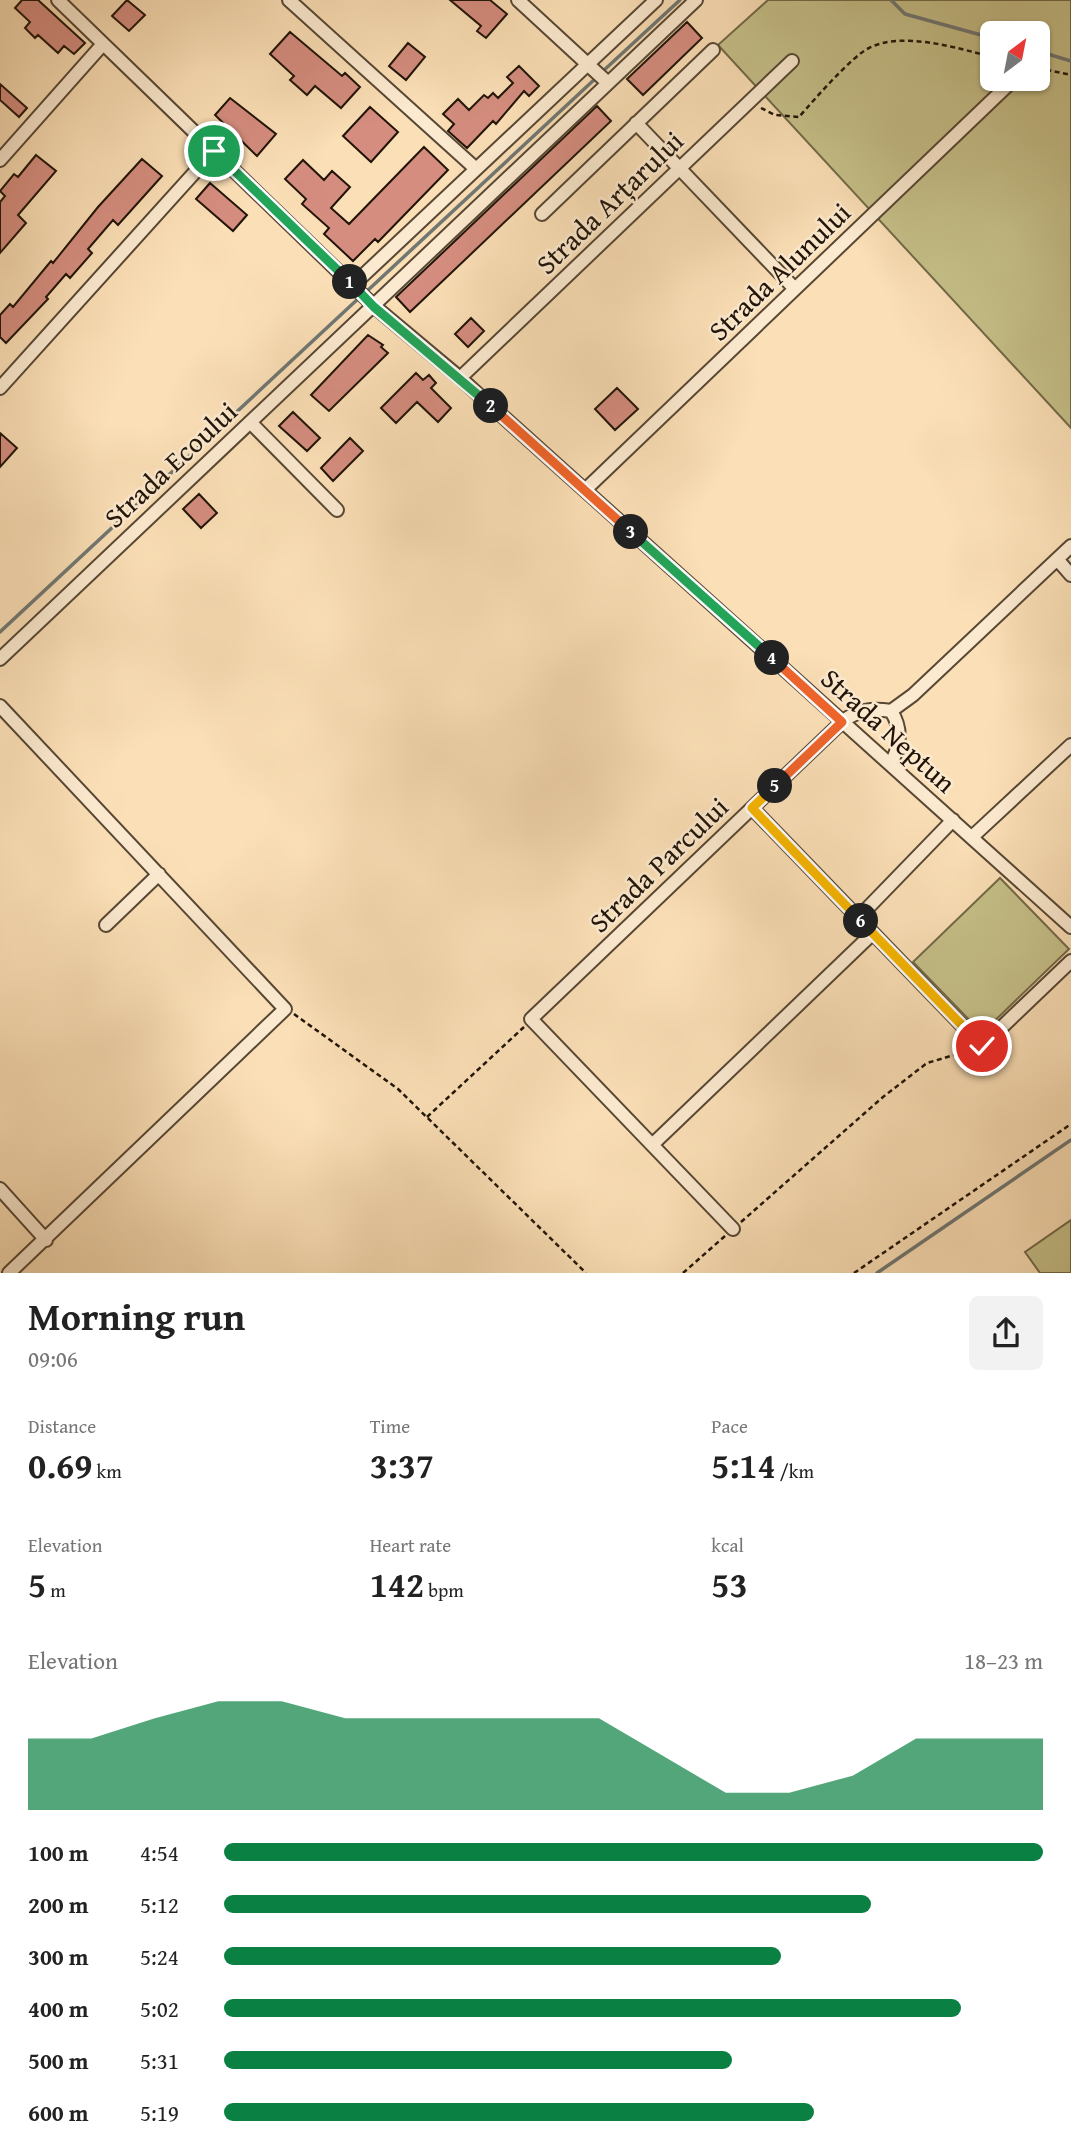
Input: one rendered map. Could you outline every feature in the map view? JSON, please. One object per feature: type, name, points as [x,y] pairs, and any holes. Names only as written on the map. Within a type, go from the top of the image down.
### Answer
[{"type":"street","name":"Strada Neptun","points":[[58,0],[371,304],[460,379],[1071,927]]},
{"type":"street","points":[[289,0],[475,168]]},
{"type":"street","points":[[517,0],[606,80]]},
{"type":"street","points":[[356,288],[475,168],[590,66],[656,0]]},
{"type":"street","name":"Strada Ecoului","points":[[0,659],[606,80],[696,0]]},
{"type":"street","points":[[0,160],[103,44]]},
{"type":"street","points":[[541,214],[713,50]]},
{"type":"street","name":"Strada Arțarului","points":[[460,379],[792,61]]},
{"type":"street","name":"Strada Alunului","points":[[585,491],[1002,91]]},
{"type":"street","points":[[636,123],[795,289]]},
{"type":"street","points":[[0,388],[214,151]]},
{"type":"street","points":[[250,422],[337,510]]},
{"type":"street","points":[[890,764],[899,739],[898,722],[891,711],[913,695],[1071,546]]},
{"type":"street","points":[[1057,559],[1071,575]]},
{"type":"street","points":[[0,706],[285,1009],[9,1273]]},
{"type":"street","name":"Strada Parcului","points":[[531,1019],[842,722],[856,712],[877,709],[891,711]]},
{"type":"street","points":[[972,837],[1071,745]]},
{"type":"street","points":[[752,808],[982,1046],[1071,961]]},
{"type":"street","points":[[858,918],[953,820]]},
{"type":"street","points":[[106,925],[159,874]]},
{"type":"street","points":[[652,1144],[873,933]]},
{"type":"street","points":[[531,1019],[733,1229]]},
{"type":"street","points":[[0,1189],[46,1240]]},
{"type":"path","points":[[749,102],[775,115],[799,117],[868,48],[896,40],[948,46],[980,54]]},
{"type":"path","points":[[1050,70],[1071,75]]},
{"type":"path","points":[[285,1009],[398,1089],[586,1273]]},
{"type":"path","points":[[427,1117],[531,1019]]},
{"type":"path","points":[[683,1273],[883,1097],[927,1063],[982,1046]]},
{"type":"path","points":[[854,1273],[1071,1125]]},
{"type":"shaded area","points":[[768,0],[1071,0],[1071,428],[718,45]]},
{"type":"shaded area","points":[[1000,878],[1069,949],[982,1033],[913,962]]},
{"type":"shaded area","points":[[1071,1220],[1071,1273],[1040,1273],[1025,1252]]},
{"type":"building","points":[[22,0],[38,0],[85,43],[74,54],[64,46],[58,53],[38,35],[35,38],[25,28],[30,22],[15,8]]},
{"type":"building","points":[[127,0],[145,15],[129,31],[112,16]]},
{"type":"building","points":[[450,0],[490,0],[507,14],[486,38],[477,31],[481,26]]},
{"type":"building","points":[[687,22],[702,38],[643,95],[627,79]]},
{"type":"building","points":[[290,32],[342,76],[345,73],[360,87],[341,108],[315,86],[307,95],[290,80],[294,76],[270,54]]},
{"type":"building","points":[[408,43],[425,57],[406,80],[389,66]]},
{"type":"building","points":[[519,66],[539,86],[529,96],[524,91],[496,124],[493,121],[467,148],[448,131],[454,124],[443,114],[458,99],[469,110],[484,95],[488,98],[493,93],[498,98],[513,83],[507,77]]},
{"type":"building","points":[[0,84],[27,108],[19,117],[0,100]]},
{"type":"building","points":[[230,98],[276,134],[257,156],[215,115]]},
{"type":"building","points":[[597,106],[611,121],[410,312],[396,297]]},
{"type":"building","points":[[370,107],[398,132],[371,162],[343,136]]},
{"type":"building","points":[[424,147],[448,170],[378,242],[375,239],[353,261],[324,234],[329,228],[302,204],[306,199],[285,179],[303,160],[324,180],[332,171],[350,187],[331,208],[349,224]]},
{"type":"building","points":[[36,155],[56,171],[18,215],[26,223],[0,253],[0,202],[5,196],[0,191],[14,174],[18,177]]},
{"type":"building","points":[[142,159],[162,176],[118,225],[113,220],[88,249],[92,253],[70,278],[66,274],[46,297],[48,299],[6,343],[0,337],[0,315],[10,304],[13,307]]},
{"type":"building","points":[[210,183],[247,215],[233,231],[196,199]]},
{"type":"building","points":[[471,318],[484,331],[468,347],[455,334]]},
{"type":"building","points":[[368,335],[383,345],[381,347],[388,353],[329,411],[311,395]]},
{"type":"building","points":[[416,373],[423,380],[429,375],[436,383],[431,388],[451,408],[438,422],[417,402],[396,423],[381,408]]},
{"type":"building","points":[[617,388],[638,409],[615,430],[595,409]]},
{"type":"building","points":[[293,412],[320,438],[307,451],[279,426]]},
{"type":"building","points":[[0,433],[17,448],[0,467]]},
{"type":"building","points":[[350,438],[363,451],[333,481],[321,468]]},
{"type":"building","points":[[199,494],[217,513],[201,528],[183,509]]},
{"type":"waterway","points":[[602,72],[680,0]]},
{"type":"waterway","points":[[891,0],[905,14],[980,35]]},
{"type":"waterway","points":[[1050,55],[1071,61]]},
{"type":"waterway","points":[[366,292],[596,78]]},
{"type":"waterway","points":[[0,632],[360,297]]},
{"type":"waterway","points":[[877,1273],[1071,1140]]},
{"type":"route","points":[[214,151],[374,307],[460,379],[842,722],[752,808],[982,1046]]}]
